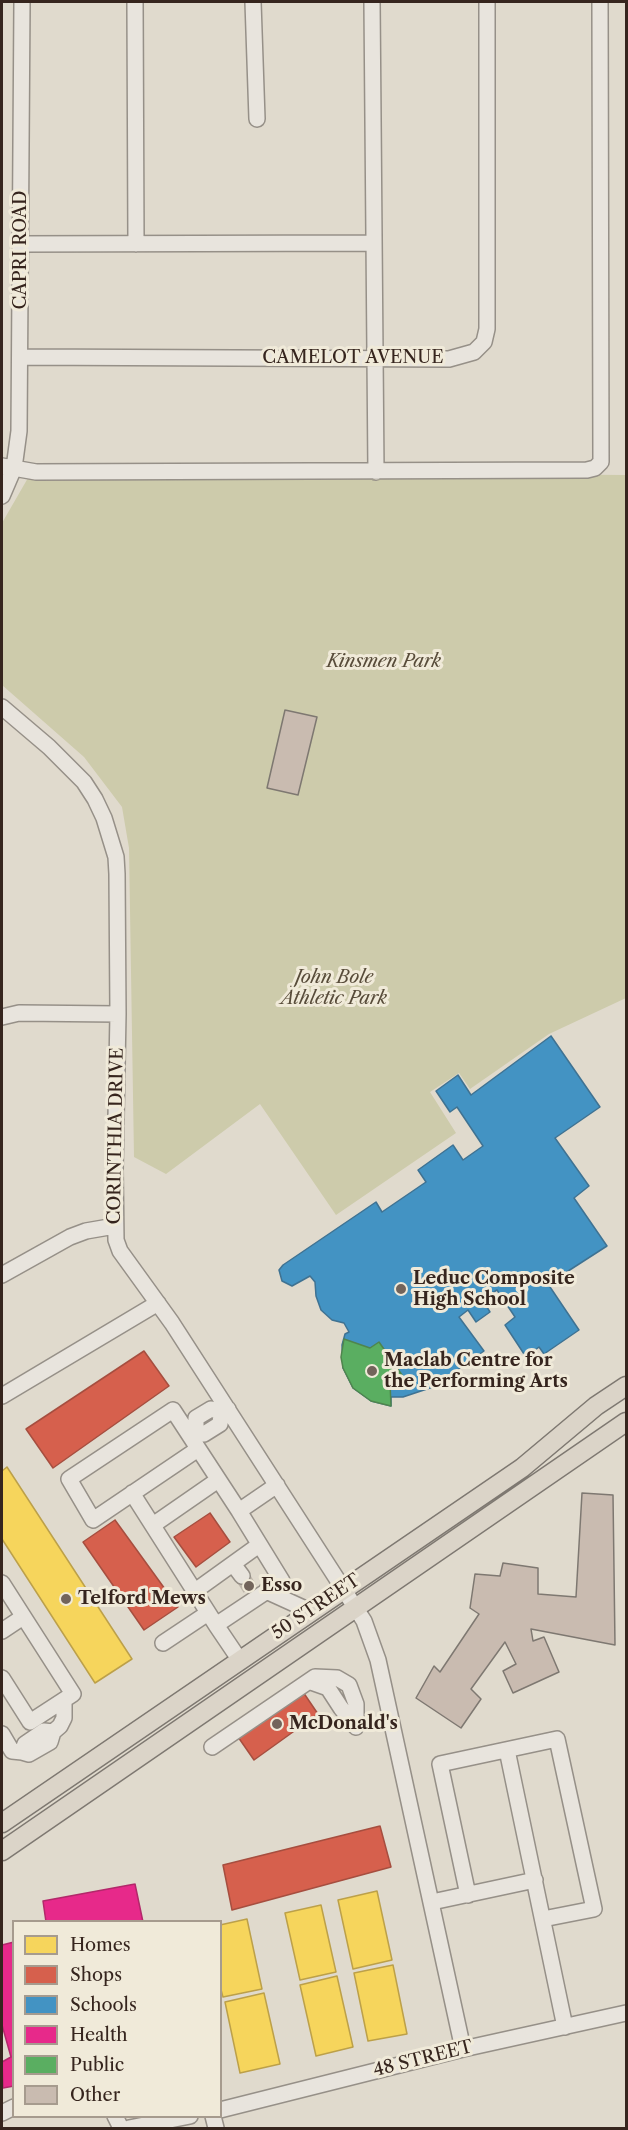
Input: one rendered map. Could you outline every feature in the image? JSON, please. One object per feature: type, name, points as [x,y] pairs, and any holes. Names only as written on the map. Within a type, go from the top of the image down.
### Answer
[{"type":"main road","name":"50 STREET","points":[[2,1823],[239,1659],[522,1468],[596,1406],[627,1386]]},
{"type":"main road","name":"50 STREET","points":[[2,1851],[627,1422]]},
{"type":"street","name":"CAPRI ROAD","points":[[2,496],[19,431],[22,2]]},
{"type":"street","points":[[135,2],[136,244]]},
{"type":"street","points":[[253,2],[257,119]]},
{"type":"street","points":[[372,2],[376,472]]},
{"type":"street","name":"CAMELOT AVENUE","points":[[20,357],[375,360],[449,359],[474,352],[484,342],[486,329],[486,2]]},
{"type":"street","points":[[8,467],[47,472],[376,472],[587,470],[595,468],[602,462],[600,2]]},
{"type":"street","points":[[21,244],[374,243]]},
{"type":"street","name":"CORINTHIA DRIVE","points":[[2,707],[49,747],[84,782],[104,818],[113,844],[117,874],[116,1240],[120,1251],[158,1303],[224,1410],[277,1485],[364,1621],[378,1660],[463,2049]]},
{"type":"street","points":[[2,1017],[19,1013],[118,1014]]},
{"type":"street","points":[[2,1275],[78,1234],[115,1226]]},
{"type":"street","points":[[2,1396],[158,1303]]},
{"type":"street","points":[[193,1433],[196,1418],[211,1409],[224,1410]]},
{"type":"street","points":[[163,1643],[282,1581],[198,1449],[193,1433],[173,1410],[69,1479],[93,1520],[198,1449]]},
{"type":"street","points":[[153,1525],[218,1480]]},
{"type":"street","points":[[239,1512],[277,1485]]},
{"type":"street","points":[[132,1493],[239,1659]]},
{"type":"street","points":[[195,1591],[237,1570],[259,1545]]},
{"type":"street","points":[[2,1583],[73,1694],[30,1722],[2,1681]]},
{"type":"street","points":[[258,1594],[310,1611]]},
{"type":"street","points":[[2,1631],[23,1617]]},
{"type":"street","points":[[212,1746],[315,1677],[337,1678],[349,1685],[356,1704],[356,1727]]},
{"type":"street","points":[[2,1734],[12,1751],[22,1752],[25,1744],[45,1731],[53,1732],[64,1718],[64,1700]]},
{"type":"street","points":[[468,1895],[440,1764],[557,1739],[594,1909],[543,1919]]},
{"type":"street","points":[[507,1750],[565,2027]]},
{"type":"street","points":[[432,1902],[535,1880]]},
{"type":"street","name":"48 STREET","points":[[222,2109],[463,2049],[627,2013]]},
{"type":"street","points":[[129,2128],[179,2118]]},
{"type":"green space","name":"Kinsmen Park","points":[[32,471],[626,475],[626,998],[549,1034],[470,1089],[459,1073],[430,1092],[456,1133],[336,1215],[260,1104],[166,1174],[134,1157],[129,848],[122,807],[84,757],[2,685],[2,523]]},
{"type":"building: Homes","name":"Telford Mews","points":[[7,1467],[132,1659],[95,1683],[2,1539],[2,1471]]},
{"type":"building: Homes","points":[[377,1891],[392,1960],[353,1969],[338,1900]]},
{"type":"building: Homes","points":[[321,1905],[336,1972],[300,1980],[285,1913]]},
{"type":"building: Homes","points":[[247,1919],[262,1989],[223,1997],[222,1925]]},
{"type":"building: Homes","points":[[393,1965],[407,2034],[368,2041],[354,1973]]},
{"type":"building: Homes","points":[[337,1976],[353,2047],[316,2056],[300,1985]]},
{"type":"building: Homes","points":[[264,1993],[280,2064],[240,2073],[225,2002]]},
{"type":"building: Shops","points":[[144,1351],[169,1386],[53,1468],[26,1429]]},
{"type":"building: Shops","points":[[210,1513],[230,1542],[196,1567],[174,1537]]},
{"type":"building: Shops","points":[[115,1520],[178,1607],[144,1630],[83,1542]]},
{"type":"building: Shops","name":"McDonald's","points":[[301,1689],[318,1714],[254,1760],[236,1734]]},
{"type":"building: Shops","points":[[380,1826],[391,1867],[232,1910],[223,1865]]},
{"type":"building: Schools","points":[[551,1036],[600,1107],[555,1138],[589,1186],[574,1198],[607,1246],[548,1284],[579,1330],[544,1354],[539,1347],[526,1357],[505,1325],[515,1317],[497,1290],[482,1299],[490,1312],[476,1322],[468,1310],[459,1317],[484,1351],[433,1387],[403,1397],[391,1397],[391,1406],[371,1401],[353,1388],[343,1368],[342,1345],[345,1334],[349,1332],[344,1323],[332,1320],[321,1310],[316,1296],[315,1282],[310,1276],[292,1286],[282,1281],[279,1270],[376,1202],[382,1212],[426,1182],[418,1170],[453,1145],[463,1160],[483,1146],[457,1107],[450,1112],[436,1091],[458,1075],[471,1095]]},
{"type":"building: Health","points":[[135,1884],[143,1920],[46,1920],[43,1901]]},
{"type":"building: Health","points":[[12,1942],[12,2086],[3,2088],[2,2062],[11,2057],[2,2025],[2,1945]]},
{"type":"building: Public","name":"Maclab Centre for the Performing Arts","points":[[344,1339],[370,1348],[379,1342],[402,1375],[390,1383],[391,1406],[371,1401],[353,1388],[343,1368],[341,1357]]},
{"type":"building: Other","points":[[285,710],[317,717],[298,795],[267,788]]},
{"type":"building: Other","points":[[582,1493],[613,1495],[615,1645],[531,1629],[533,1641],[544,1637],[559,1672],[513,1693],[503,1671],[516,1664],[505,1642],[471,1689],[481,1699],[461,1728],[416,1698],[434,1666],[440,1672],[479,1614],[470,1608],[475,1574],[500,1576],[503,1563],[538,1568],[538,1594],[576,1597]]},
{"type":"tunnel","points":[[242,1576],[252,1592]]},
{"type":"place","name":"Leduc Composite High School","points":[[401,1289]]},
{"type":"place","name":"Maclab Centre for the Performing Arts","points":[[372,1371]]},
{"type":"place","name":"Esso","points":[[249,1586]]},
{"type":"place","name":"Telford Mews","points":[[66,1599]]},
{"type":"place","name":"McDonald's","points":[[277,1724]]},
{"type":"park label","name":"John Bole Athletic Park","points":[[334,988]]}]
